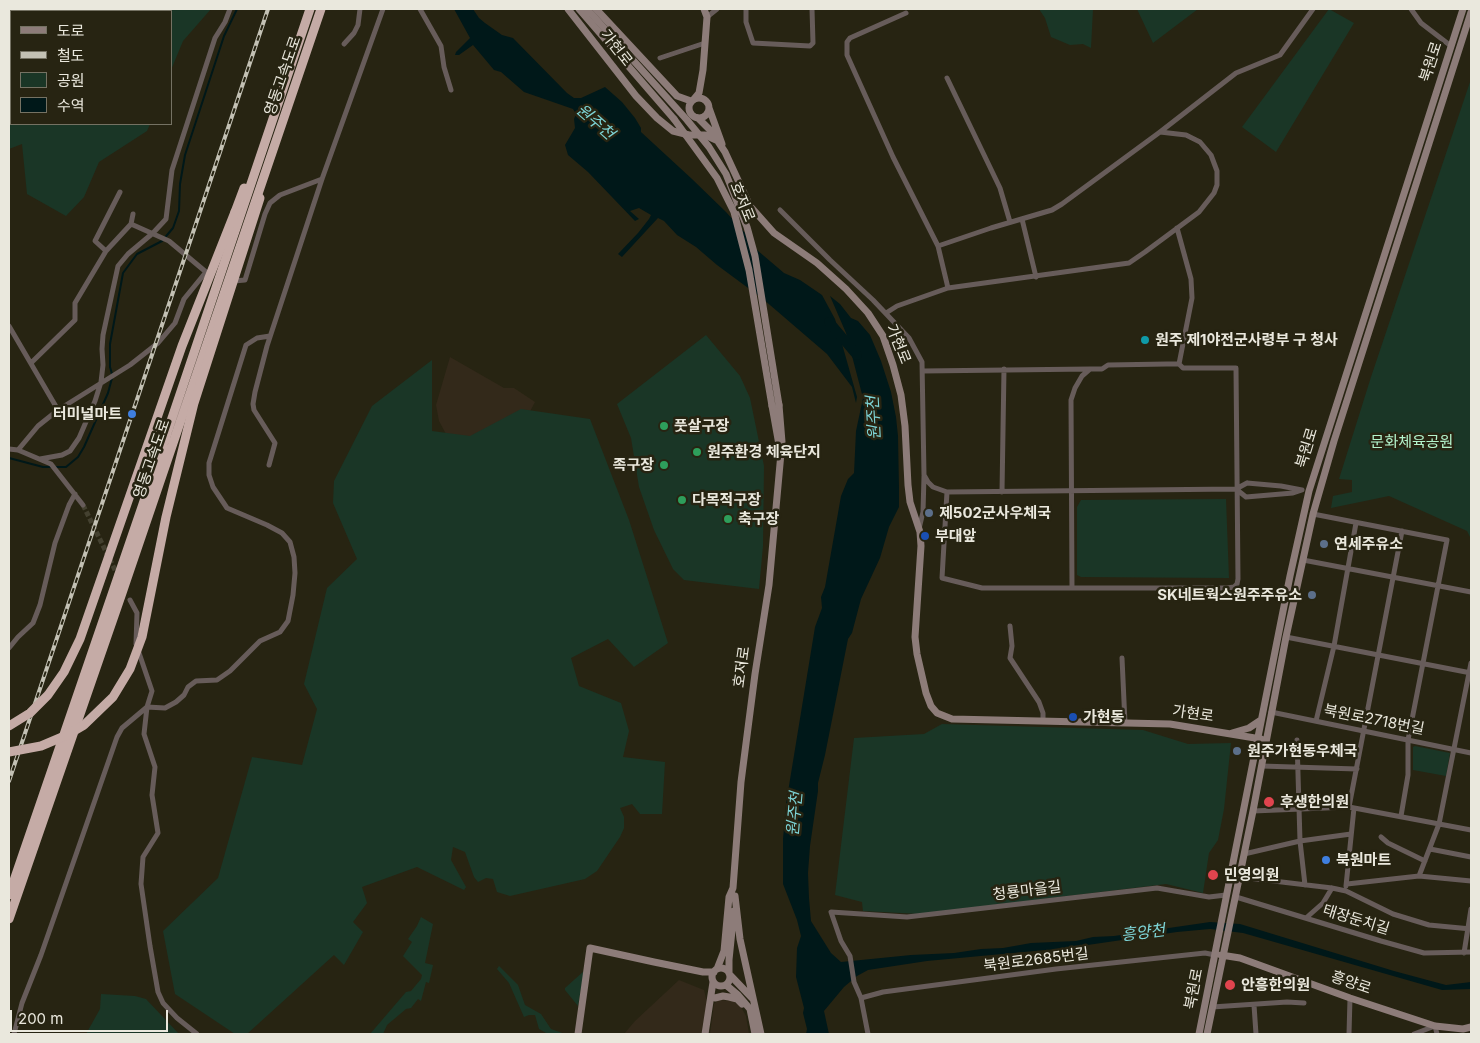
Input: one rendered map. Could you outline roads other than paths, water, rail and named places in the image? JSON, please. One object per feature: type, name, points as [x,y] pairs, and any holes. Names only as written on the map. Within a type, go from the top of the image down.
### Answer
[{"type":"highway","name":"영동고속도로","points":[[9,895],[310,9]]},
{"type":"highway","name":"영동고속도로","points":[[9,919],[119,602],[320,9]]},
{"type":"highway","points":[[9,752],[41,746],[67,735],[84,725],[113,697],[130,669],[142,637],[166,517],[194,403],[280,130]]},
{"type":"highway","points":[[9,726],[30,713],[48,695],[64,672],[80,639],[182,346],[263,147]]},
{"type":"street","points":[[40,459],[70,452],[79,438],[95,402],[101,382],[103,335],[118,266],[128,254],[155,234],[166,219],[172,170],[215,38],[225,22],[230,9]]},
{"type":"street","points":[[344,44],[354,34],[358,25],[360,9]]},
{"type":"street","points":[[269,465],[276,443],[254,410],[253,404],[270,336],[322,179],[383,9]]},
{"type":"street","points":[[420,9],[441,46],[444,67],[451,90]]},
{"type":"street","name":"가현로","points":[[568,9],[636,96],[657,118],[673,131],[688,135],[705,135],[716,140],[725,152],[750,206],[774,233],[817,263],[846,289],[868,313],[883,336],[901,395],[910,502],[919,530],[921,546],[915,637],[918,660],[926,693],[931,706],[937,713],[952,719],[1170,724],[1266,740]]},
{"type":"street","name":"호저로","points":[[579,9],[685,134],[717,178],[734,212],[748,270],[775,405]]},
{"type":"street","name":"호저로","points":[[587,9],[709,147],[726,174],[747,227],[754,256],[775,405],[778,443],[781,450],[779,491],[769,585],[741,782],[733,888]]},
{"type":"street","points":[[596,9],[676,96],[693,100],[701,98],[708,105]]},
{"type":"street","points":[[704,9],[707,17],[703,70],[699,93],[693,100],[689,110],[692,116],[698,118],[711,131],[716,140]]},
{"type":"street","points":[[707,17],[717,9]]},
{"type":"street","points":[[746,9],[746,22],[754,43],[810,46],[813,43],[812,9]]},
{"type":"street","points":[[938,246],[1052,210],[1062,204],[1236,73],[1280,54],[1313,9]]},
{"type":"street","points":[[1411,9],[1421,23],[1451,46]]},
{"type":"street","name":"북원로","points":[[1200,1034],[1306,491],[1463,9]]},
{"type":"street","name":"북원로","points":[[1208,1034],[1212,1007],[1254,811],[1286,637],[1313,514],[1471,12]]},
{"type":"street","points":[[906,13],[850,38],[847,42],[846,55],[893,157],[938,246],[948,288]]},
{"type":"street","points":[[660,58],[705,43]]},
{"type":"street","points":[[703,70],[708,105],[725,152]]},
{"type":"street","points":[[947,78],[1000,188],[1010,222]]},
{"type":"street","points":[[698,118],[707,115],[708,105]]},
{"type":"street","points":[[886,313],[897,306],[948,288],[1129,264],[1199,212],[1214,193],[1217,185],[1217,171],[1211,156],[1200,142],[1186,135],[1160,132]]},
{"type":"street","points":[[234,281],[245,280],[270,203],[280,195],[322,179]]},
{"type":"street","points":[[106,251],[95,241],[120,192]]},
{"type":"street","points":[[780,210],[886,313],[909,338],[922,362],[924,371],[924,475],[923,512],[919,530]]},
{"type":"street","points":[[31,363],[74,320],[75,303],[106,251],[131,224],[134,214]]},
{"type":"street","points":[[1022,219],[1036,277]]},
{"type":"street","points":[[18,450],[38,426],[58,410],[143,356],[158,343],[175,323],[184,299],[208,272],[169,241],[131,224]]},
{"type":"street","points":[[1177,228],[1191,279],[1192,298],[1179,364]]},
{"type":"street","points":[[9,326],[58,410]]},
{"type":"street","points":[[14,1034],[22,1003],[122,728],[148,707],[165,708],[176,702],[184,695],[188,687],[196,681],[217,680],[230,671],[260,641],[280,632],[288,621],[295,573],[294,557],[290,542],[282,533],[275,529],[227,508],[212,487],[209,475],[209,463],[246,345],[257,338],[270,336]]},
{"type":"street","points":[[924,371],[1102,369],[1108,365],[1179,364],[1183,368],[1236,368],[1238,579],[1234,587],[982,588],[942,578],[947,492]]},
{"type":"street","points":[[1002,492],[1004,369]]},
{"type":"street","points":[[1072,588],[1072,400],[1075,388],[1082,376],[1090,369]]},
{"type":"street","points":[[9,449],[18,450],[51,464],[83,505]]},
{"type":"street","points":[[924,475],[933,487],[947,492],[1236,489],[1247,483],[1319,492]]},
{"type":"street","points":[[1236,489],[1246,497],[1306,491]]},
{"type":"street","points":[[9,648],[18,636],[33,623],[40,605],[55,543],[75,494]]},
{"type":"street","points":[[1313,514],[1447,540],[1408,740],[1408,775],[1401,816]]},
{"type":"street","points":[[1316,721],[1334,646],[1356,523]]},
{"type":"street","points":[[1346,891],[1352,807],[1357,769],[1402,531]]},
{"type":"street","points":[[1303,560],[1471,592]]},
{"type":"street","points":[[130,600],[137,613],[136,644],[152,691],[144,734],[155,767],[152,795],[158,832],[143,857],[141,884],[150,946],[158,992],[163,1003],[177,1018],[198,1034]]},
{"type":"street","points":[[1010,626],[1012,640],[1010,658],[1039,702],[1043,713],[1043,721]]},
{"type":"street","points":[[1278,636],[1470,673]]},
{"type":"street","points":[[1122,658],[1125,723]]},
{"type":"street","points":[[1419,876],[1439,824],[1471,663]]},
{"type":"street","name":"북원로2718번길","points":[[1271,712],[1471,753]]},
{"type":"street","points":[[1228,734],[1249,728],[1261,720]]},
{"type":"street","points":[[1297,740],[1298,808],[1305,885]]},
{"type":"street","points":[[1261,766],[1357,769]]},
{"type":"street","points":[[1254,811],[1352,807],[1471,830]]},
{"type":"street","points":[[1244,854],[1300,840],[1351,834]]},
{"type":"street","points":[[1381,837],[1425,861]]},
{"type":"street","points":[[1430,849],[1471,857]]},
{"type":"street","points":[[1347,884],[1419,876],[1471,881]]},
{"type":"street","points":[[1240,877],[1346,891],[1393,914],[1429,925],[1469,929]]},
{"type":"street","points":[[733,888],[740,939],[761,1034]]},
{"type":"street","points":[[705,1034],[713,1001],[714,975],[724,951],[729,897],[733,888]]},
{"type":"street","name":"청룡마을길","points":[[861,998],[854,982],[850,956],[841,941],[831,912],[907,917],[1157,888],[1209,897],[1226,895]]},
{"type":"street","points":[[1306,918],[1323,904],[1332,888]]},
{"type":"street","points":[[713,1001],[730,981],[729,960],[735,896]]},
{"type":"street","name":"태장둔치길","points":[[1236,897],[1424,953],[1471,952]]},
{"type":"street","points":[[1464,953],[1471,909]]},
{"type":"street","points":[[578,1034],[590,948],[714,975],[724,969],[754,1001]]},
{"type":"street","name":"흥양로","points":[[1216,952],[1240,958],[1350,998],[1436,1026],[1471,1028]]},
{"type":"street","name":"북원로2685번길","points":[[861,998],[883,992],[1056,969],[1216,952]]},
{"type":"street","points":[[714,975],[718,986],[725,986],[738,995],[750,1009],[754,1031]]},
{"type":"street","points":[[713,1001],[723,996],[736,999],[743,1005],[754,1031]]},
{"type":"street","points":[[861,998],[868,1034]]},
{"type":"street","points":[[1349,1034],[1350,998]]},
{"type":"street","points":[[1212,1007],[1287,1002],[1304,1003]]},
{"type":"street","points":[[1254,1005],[1256,1034]]},
{"type":"street","points":[[1414,1034],[1436,1026],[1437,1034]]},
{"type":"water","points":[[454,9],[473,9],[485,23],[502,35],[513,38],[574,98],[581,98],[605,87],[622,102],[635,118],[641,128],[641,132],[726,212],[747,235],[747,240],[757,250],[784,273],[800,280],[822,295],[835,319],[857,397],[856,403],[852,387],[827,354],[763,299],[696,247],[677,235],[664,221],[658,218],[622,257],[618,254],[638,233],[651,215],[639,208],[630,211],[639,219],[635,221],[588,172],[568,155],[565,145],[575,128],[574,119],[576,114],[573,109],[524,92],[501,72],[494,70],[473,45],[459,55],[455,55],[470,38]]},
{"type":"water","name":"흥양천","points":[[830,296],[840,304],[851,318],[858,321],[870,335],[881,361],[891,392],[896,417],[899,488],[899,507],[889,527],[880,558],[861,599],[852,633],[848,639],[818,783],[810,846],[809,898],[811,921],[831,953],[841,962],[954,953],[1031,943],[1076,941],[1093,937],[1114,936],[1210,922],[1240,924],[1446,985],[1471,982],[1471,989],[1442,990],[1243,933],[1210,929],[1067,948],[927,961],[868,970],[844,987],[824,1011],[829,1034],[806,1034],[804,1008],[796,977],[797,948],[801,936],[783,884],[783,839],[786,804],[815,627],[822,608],[821,597],[825,587],[841,496],[848,479],[854,473],[856,431],[863,398],[846,333]]},
{"type":"waterway","points":[[112,374],[110,367],[110,344],[123,273],[137,254],[162,241],[173,228],[179,211],[180,184],[185,155],[224,36],[237,9]]},
{"type":"waterway","name":"원주천","points":[[829,322],[857,355]]},
{"type":"waterway","points":[[9,458],[43,467],[66,467],[78,457],[84,447],[108,393],[112,378]]},
{"type":"tunnel","points":[[83,505],[118,576]]},
{"type":"railway","points":[[9,781],[268,9]]},
{"type":"place","name":"원주 제1야전군사령부 구 청사","points":[[1145,340]]},
{"type":"place","name":"터미널마트","points":[[132,414]]},
{"type":"place","name":"풋살구장","points":[[664,426]]},
{"type":"place","name":"원주환경 체육단지","points":[[697,452]]},
{"type":"place","name":"족구장","points":[[664,465]]},
{"type":"place","name":"다목적구장","points":[[682,500]]},
{"type":"place","name":"제502군사우체국","points":[[929,513]]},
{"type":"place","name":"축구장","points":[[728,519]]},
{"type":"place","name":"부대앞","points":[[925,536]]},
{"type":"place","name":"연세주유소","points":[[1324,544]]},
{"type":"place","name":"SK네트웍스원주주유소","points":[[1312,595]]},
{"type":"place","name":"가현동","points":[[1073,717]]},
{"type":"place","name":"원주가현동우체국","points":[[1237,751]]},
{"type":"place","name":"후생한의원","points":[[1269,802]]},
{"type":"place","name":"북원마트","points":[[1326,860]]},
{"type":"place","name":"민영의원","points":[[1213,875]]},
{"type":"place","name":"안흥한의원","points":[[1230,985]]},
{"type":"park label","name":"문화체육공원","points":[[1412,442]]}]
